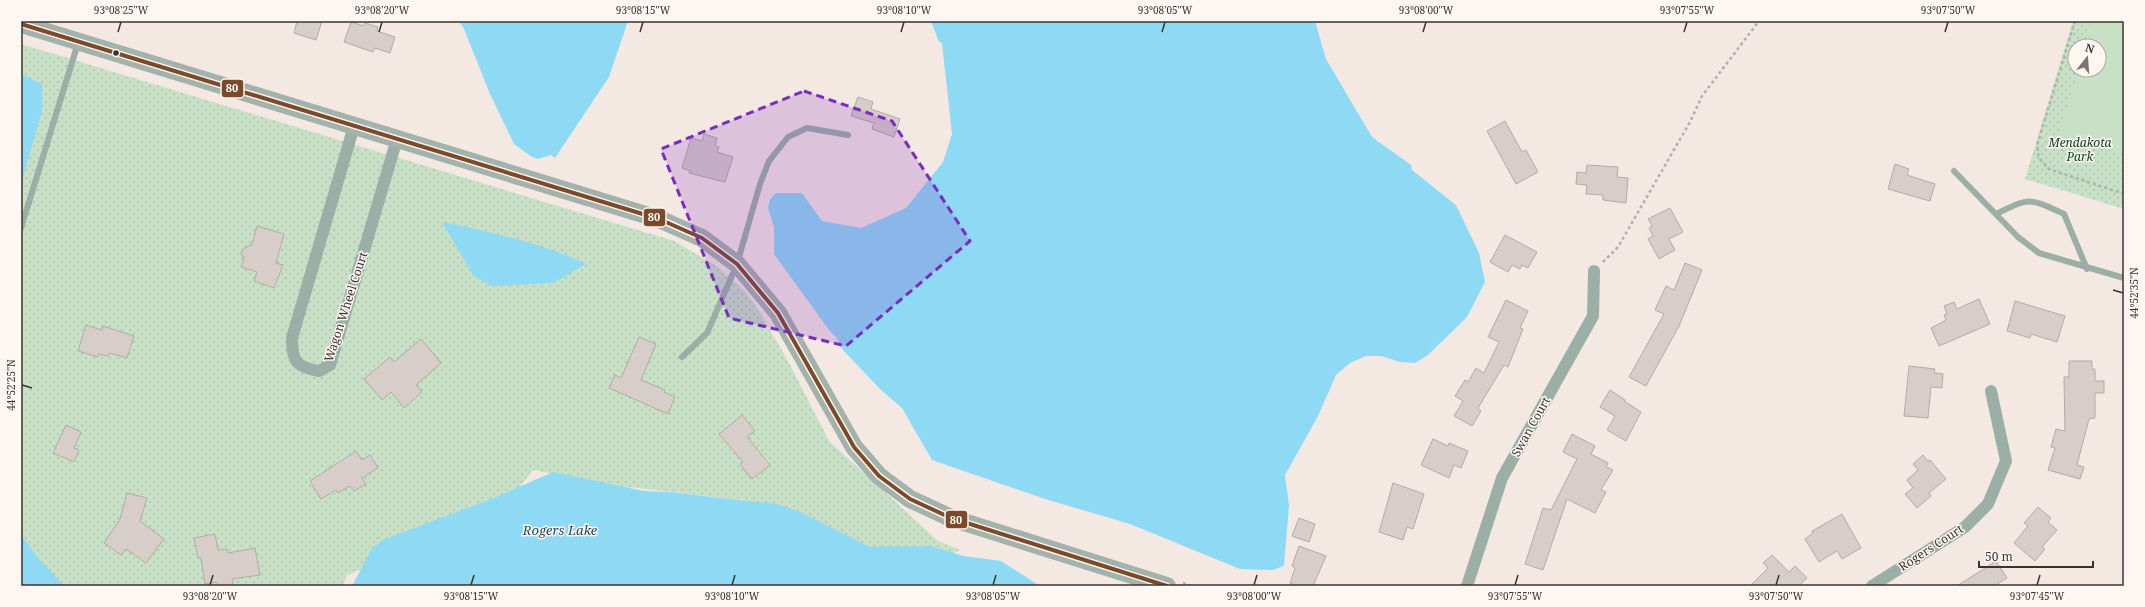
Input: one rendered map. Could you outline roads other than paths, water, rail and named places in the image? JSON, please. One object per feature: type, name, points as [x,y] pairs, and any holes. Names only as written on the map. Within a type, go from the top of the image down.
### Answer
[{"type":"street","points":[[21,24],[659,219],[702,238],[737,264],[778,313],[854,447],[879,476],[910,499],[951,518],[1172,584]]},
{"type":"street","name":"Wagon Wheel Court","points":[[354,126],[292,338],[292,353],[296,362],[304,368],[319,371],[330,365],[397,139]]},
{"type":"street","name":"Swan Court","points":[[1467,586],[1502,478],[1593,316],[1594,272]]},
{"type":"street","name":"Rogers Court","points":[[1872,586],[1965,527],[1988,504],[2006,461],[1991,391]]},
{"type":"lane","points":[[21,228],[78,42]]},
{"type":"lane","points":[[682,358],[707,333],[737,264],[762,178],[769,161],[788,137],[807,128],[848,135]]},
{"type":"lane","points":[[1954,171],[2018,237],[2039,253],[2087,269],[2124,278]]},
{"type":"lane","points":[[1996,214],[2021,201],[2038,202],[2064,214],[2087,269]]},
{"type":"water","points":[[459,21],[628,21],[609,77],[555,158],[551,155],[538,159],[532,157],[514,144],[490,94],[464,29]]},
{"type":"water","points":[[931,21],[1315,21],[1326,59],[1372,137],[1411,165],[1412,170],[1456,205],[1479,253],[1485,282],[1467,317],[1428,355],[1415,363],[1400,362],[1381,356],[1366,356],[1350,363],[1336,375],[1318,416],[1285,475],[1289,506],[1284,566],[1273,570],[1240,569],[1130,524],[1045,499],[932,460],[902,408],[880,389],[843,350],[836,337],[829,330],[774,254],[774,227],[768,208],[770,199],[776,193],[802,193],[822,221],[861,228],[906,208],[943,162],[952,134],[942,43],[939,42]]},
{"type":"water","points":[[21,74],[42,84],[42,111],[21,184]]},
{"type":"water","points":[[442,222],[534,244],[586,264],[553,283],[491,286],[473,275]]},
{"type":"water","name":"Rogers Lake","points":[[553,472],[644,491],[669,492],[776,504],[798,511],[870,547],[930,546],[964,556],[1001,561],[1040,586],[352,586],[372,548],[385,539],[494,498]]},
{"type":"water","points":[[21,534],[37,557],[64,586],[21,586]]},
{"type":"park label","name":"Mendakota Park","points":[[2080,150]]}]
